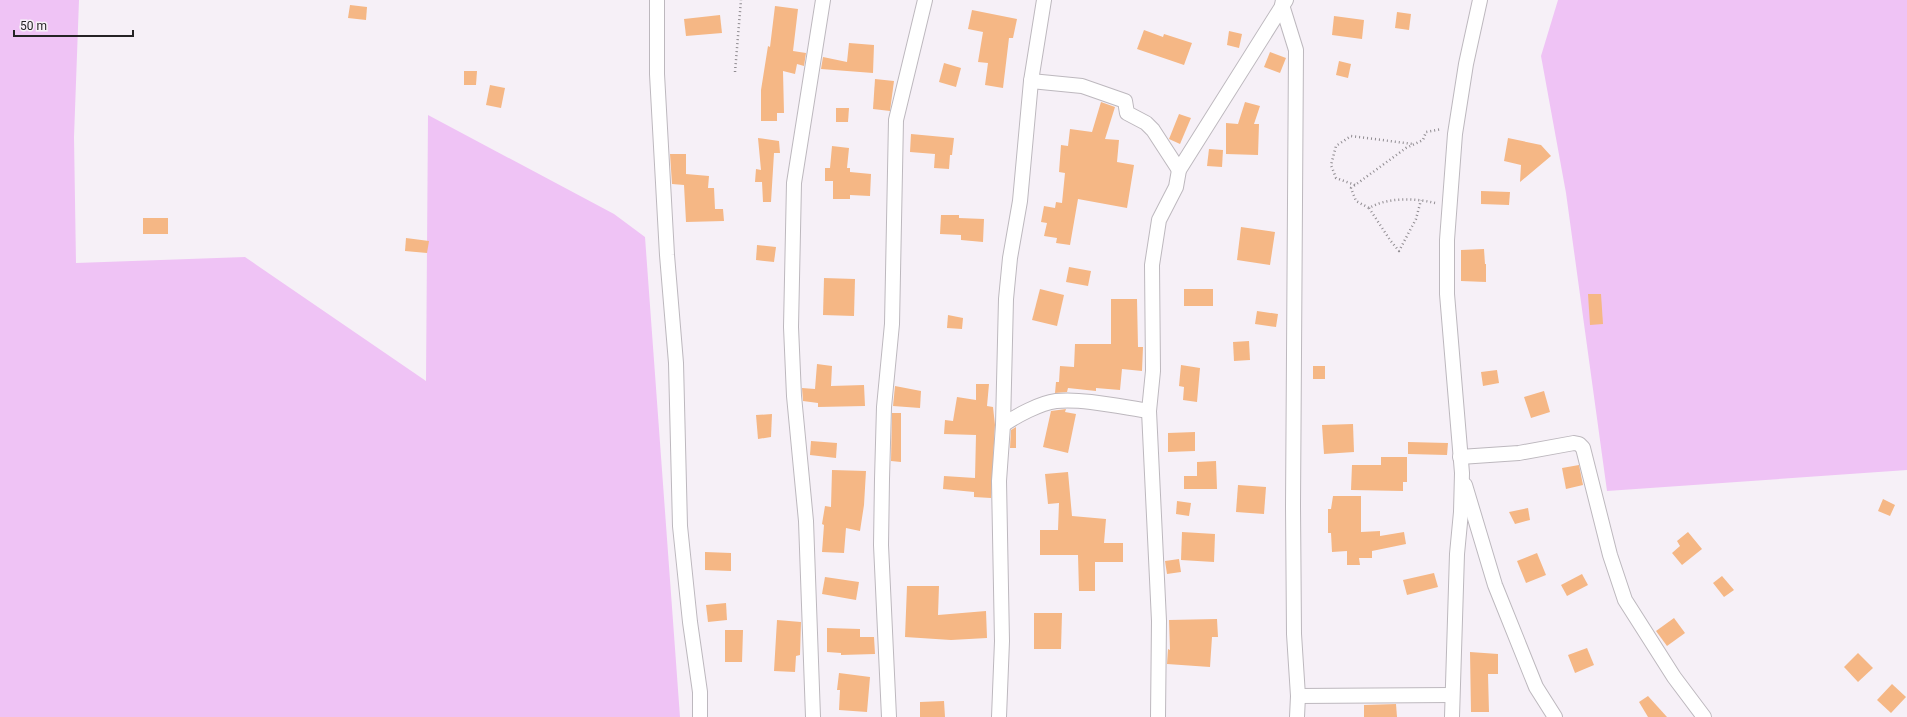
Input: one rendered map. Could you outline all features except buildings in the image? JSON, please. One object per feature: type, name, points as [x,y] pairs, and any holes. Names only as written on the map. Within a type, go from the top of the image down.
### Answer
[{"type":"street","points":[[657,0],[657,74],[667,255],[676,363],[680,526],[690,622],[700,692],[700,717]]},
{"type":"street","points":[[813,717],[806,521],[794,396],[791,327],[794,182],[823,0]]},
{"type":"street","points":[[889,717],[881,545],[884,406],[892,324],[896,120],[925,0]]},
{"type":"street","points":[[999,717],[1002,641],[998,481],[1003,425],[1006,299],[1010,258],[1020,201],[1031,81],[1044,0]]},
{"type":"street","points":[[1452,717],[1457,554],[1461,512],[1462,473],[1447,294],[1447,240],[1456,125],[1466,64],[1480,0]]},
{"type":"street","points":[[1158,717],[1158,621],[1149,411],[1153,370],[1152,265],[1160,220],[1176,187],[1179,170],[1283,2]]},
{"type":"street","points":[[1283,2],[1296,50],[1293,506],[1294,634],[1298,696],[1297,717]]},
{"type":"street","points":[[1031,81],[1056,85],[1082,86],[1125,101],[1127,113],[1146,123],[1153,130],[1179,170]]},
{"type":"street","points":[[1003,425],[1014,417],[1055,401],[1109,404],[1149,411]]},
{"type":"street","points":[[1460,457],[1519,453],[1574,443],[1579,444],[1583,448],[1610,555],[1625,600],[1674,677],[1704,717]]},
{"type":"street","points":[[1462,473],[1495,584],[1536,687],[1555,717]]},
{"type":"street","points":[[1298,696],[1452,695]]},
{"type":"path","points":[[735,72],[741,0]]},
{"type":"path","points":[[1421,200],[1416,219],[1399,251],[1369,208],[1356,201],[1351,188],[1414,144],[1423,140],[1426,132],[1456,125]]},
{"type":"path","points":[[1355,185],[1336,178],[1331,165],[1336,146],[1351,136],[1414,144]]},
{"type":"path","points":[[1369,208],[1380,202],[1421,200],[1449,208]]},
{"type":"shaded area","points":[[0,0],[79,0],[74,137],[76,263],[245,257],[426,381],[428,115],[614,214],[645,237],[680,717],[0,717]]},
{"type":"shaded area","points":[[1558,0],[1907,0],[1907,470],[1607,491],[1566,193],[1541,56]]}]
